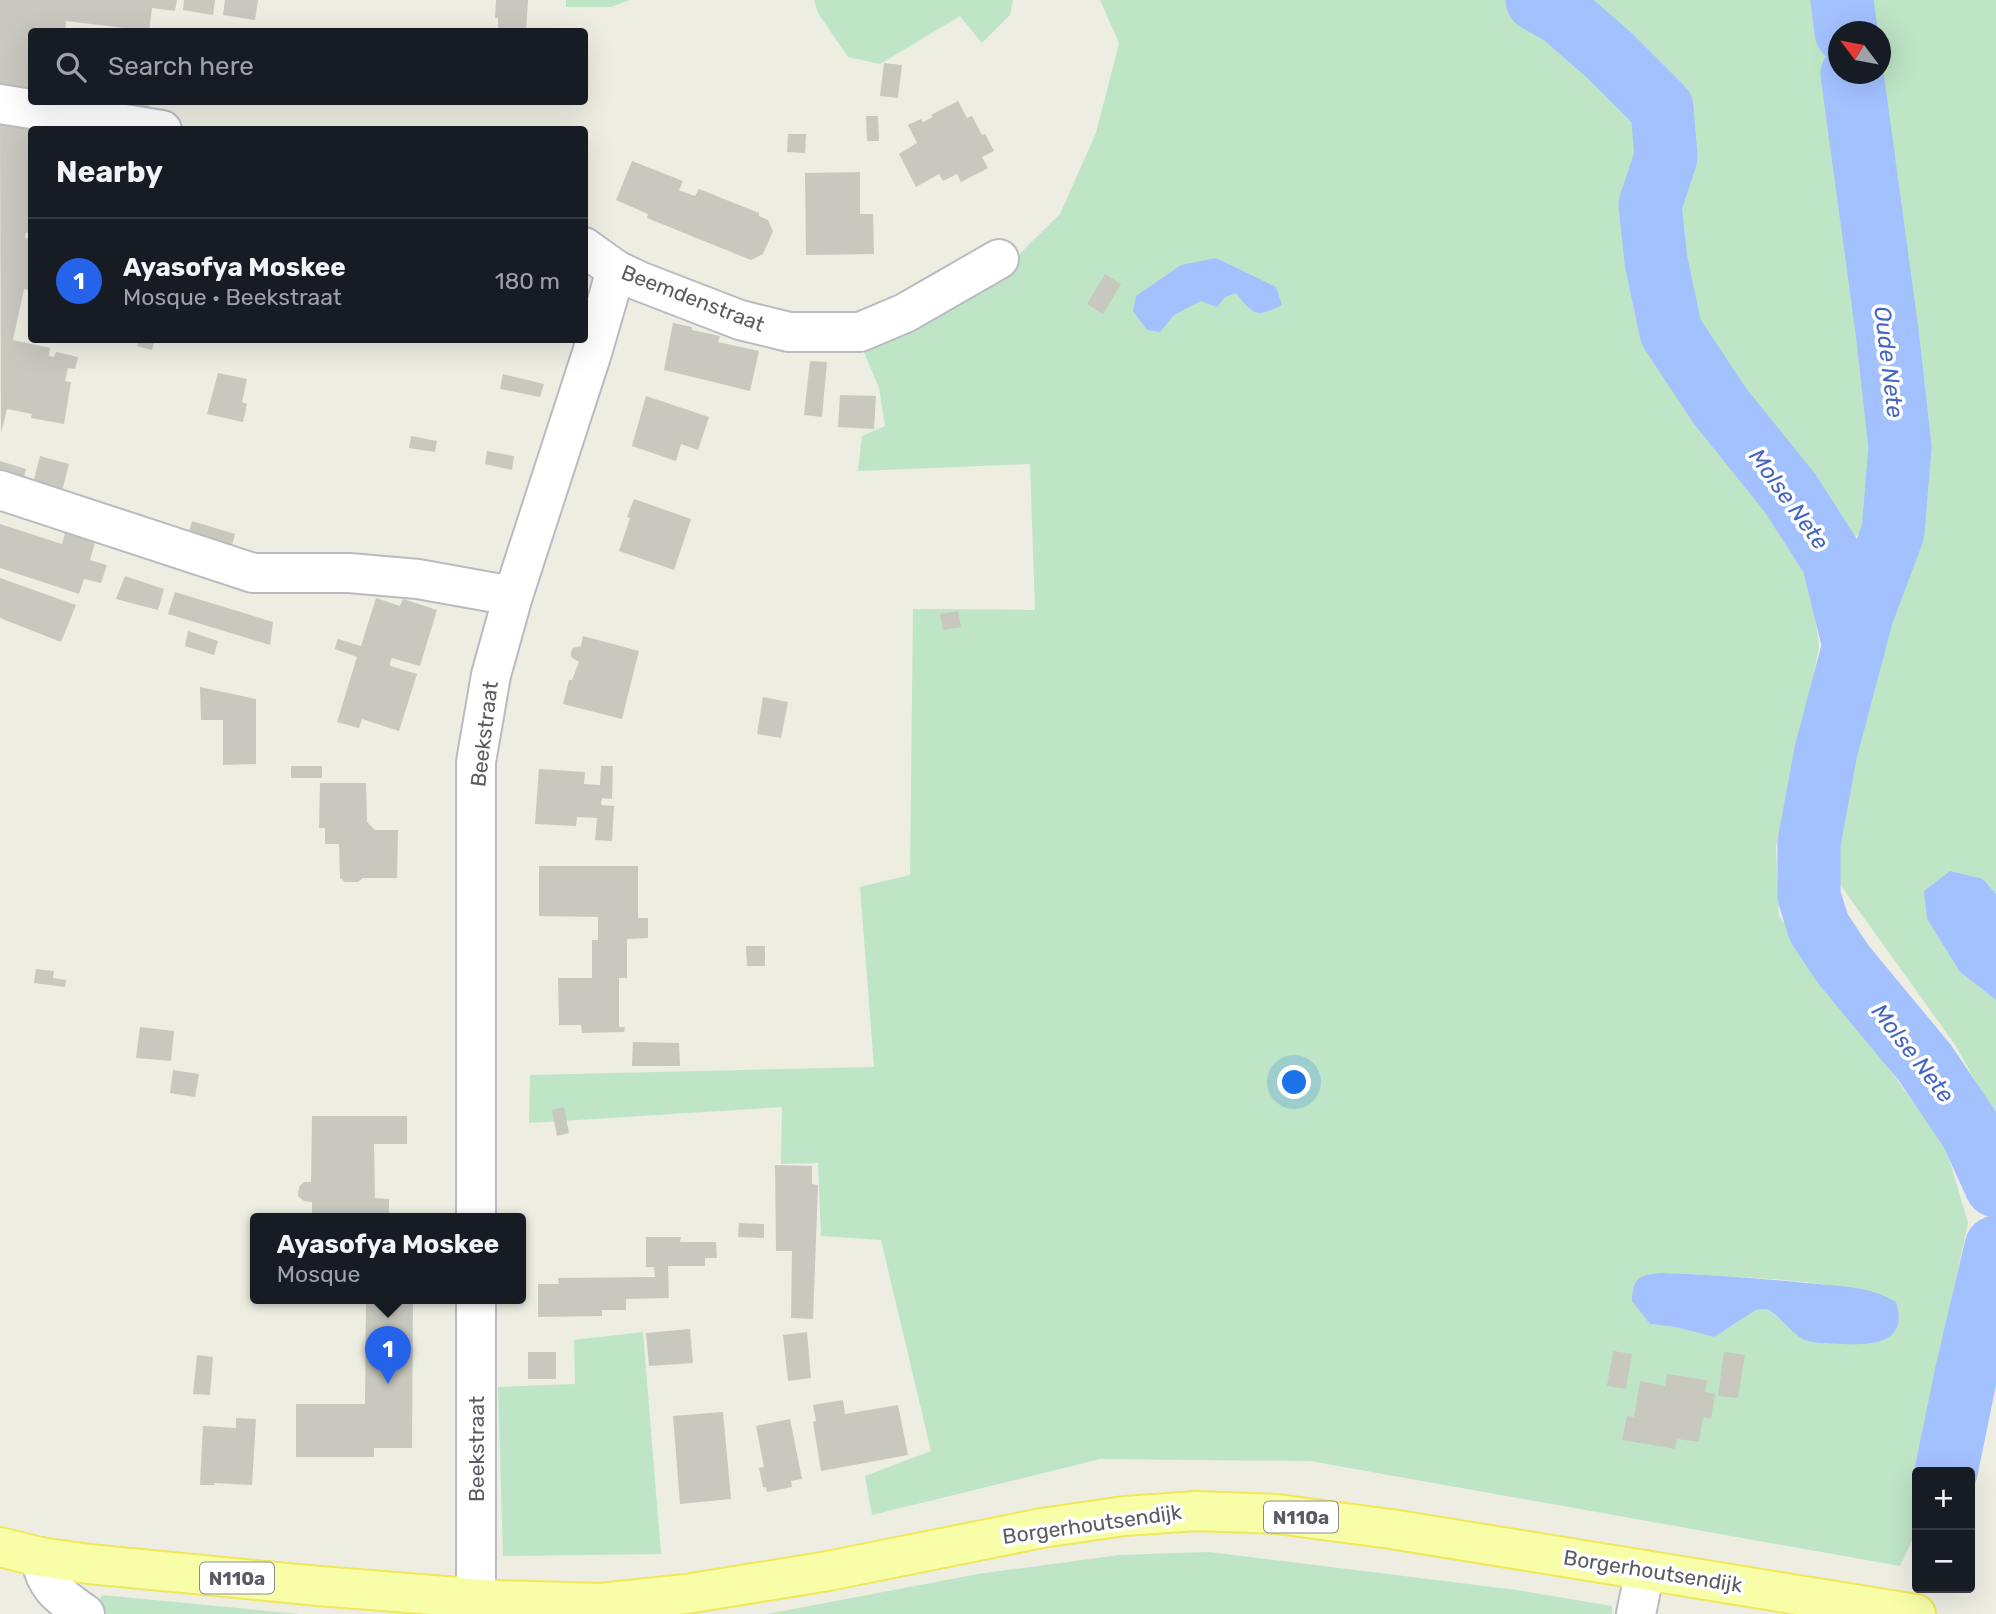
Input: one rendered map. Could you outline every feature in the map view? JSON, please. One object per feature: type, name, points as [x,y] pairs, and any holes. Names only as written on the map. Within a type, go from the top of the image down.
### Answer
[{"type":"main road","name":"Borgerhoutsendijk","points":[[0,1547],[40,1557],[319,1586],[471,1606],[600,1603],[686,1594],[828,1571],[1042,1528],[1124,1516],[1197,1511],[1277,1514],[1391,1528],[1916,1614]]},
{"type":"street","points":[[0,104],[137,126]]},
{"type":"street","name":"Beemdenstraat","points":[[588,250],[616,270],[740,320],[789,332],[860,332],[905,313],[999,259]]},
{"type":"street","name":"Beekstraat","points":[[476,1213],[476,762],[491,675],[513,596],[616,270]]},
{"type":"street","points":[[0,490],[253,573],[349,573],[418,579],[513,596]]},
{"type":"street","name":"Beekstraat","points":[[471,1606],[476,1304]]},
{"type":"street","points":[[40,1557],[43,1576],[58,1595],[85,1614]]},
{"type":"street","points":[[1636,1614],[1645,1570]]},
{"type":"green space","points":[[566,0],[630,0],[611,7],[566,7]]},
{"type":"green space","points":[[814,0],[1013,0],[1010,15],[982,43],[960,16],[880,64],[848,57],[818,13]]},
{"type":"green space","points":[[1100,0],[1818,0],[1828,84],[1830,84],[1869,352],[1876,348],[1883,520],[1809,564],[1819,647],[1776,847],[1779,916],[1946,1148],[1968,1223],[1949,1312],[1926,1467],[1912,1467],[1912,1541],[1900,1566],[1310,1461],[1100,1459],[872,1515],[865,1476],[931,1451],[881,1240],[821,1236],[818,1163],[781,1164],[782,1107],[529,1123],[530,1075],[874,1067],[860,887],[910,875],[913,609],[1035,610],[1030,464],[858,471],[862,436],[885,426],[879,388],[861,345],[1008,265],[1060,214],[1096,133],[1119,43]],"holes":[[[1662,1273],[1831,1285],[1886,1296],[1789,1326],[1767,1309],[1756,1310],[1714,1337],[1650,1324]]]},
{"type":"green space","points":[[1857,0],[1996,0],[1996,894],[1983,879],[1927,919],[1960,972],[1996,1000],[1996,1119],[1956,1046],[1831,872],[1840,820],[1911,534],[1920,441],[1909,321],[1871,84],[1891,84],[1891,21],[1860,21]]},
{"type":"green space","points":[[643,1332],[661,1554],[503,1556],[498,1387],[575,1384],[574,1340]]},
{"type":"green space","points":[[1209,1552],[1517,1590],[1612,1606],[1612,1614],[767,1614],[978,1574],[1119,1555]]},
{"type":"green space","points":[[102,1595],[299,1614],[102,1614],[95,1607]]},
{"type":"water","points":[[1216,258],[1276,287],[1282,305],[1266,312],[1255,312],[1236,293],[1225,297],[1217,307],[1201,301],[1174,315],[1160,332],[1147,330],[1133,311],[1136,296],[1181,265]]},
{"type":"water","points":[[1950,871],[1983,879],[1996,894],[1996,1000],[1960,972],[1927,919],[1924,891]]},
{"type":"water","points":[[1662,1273],[1771,1280],[1865,1290],[1896,1302],[1899,1316],[1897,1326],[1893,1334],[1885,1339],[1853,1344],[1805,1340],[1767,1309],[1756,1310],[1714,1337],[1650,1324],[1632,1301],[1634,1287],[1643,1276]]},
{"type":"building","points":[[0,0],[177,0],[175,11],[152,8],[149,28],[124,28],[66,21],[65,28],[28,28],[28,96],[0,92]]},
{"type":"building","points":[[184,0],[215,0],[213,15],[183,10]]},
{"type":"building","points":[[225,0],[258,0],[255,20],[223,15]]},
{"type":"building","points":[[496,0],[528,0],[526,28],[498,28],[498,18],[495,18]]},
{"type":"building","points":[[884,63],[902,65],[898,98],[880,96]]},
{"type":"building","points":[[958,101],[967,118],[972,116],[982,135],[985,134],[994,151],[982,157],[988,168],[961,182],[957,174],[943,181],[939,174],[916,187],[899,154],[917,143],[908,125],[921,119],[923,122]]},
{"type":"building","points":[[128,105],[149,105],[148,110]]},
{"type":"building","points":[[0,116],[51,126],[28,126],[28,233],[25,238],[28,238],[28,290],[24,289],[13,340],[50,348],[49,356],[54,357],[56,352],[78,357],[75,369],[68,368],[65,381],[71,382],[64,424],[31,418],[32,414],[7,409],[1,433]]},
{"type":"building","points":[[866,116],[878,116],[879,141],[867,141]]},
{"type":"building","points":[[788,134],[806,134],[805,153],[787,152]]},
{"type":"building","points":[[632,161],[683,181],[679,190],[681,191],[695,196],[699,189],[759,213],[759,216],[768,220],[773,231],[763,254],[751,260],[647,218],[648,214],[616,200]]},
{"type":"building","points":[[860,172],[860,214],[873,214],[874,254],[806,255],[805,173]]},
{"type":"building","points":[[1105,274],[1121,284],[1103,314],[1087,304]]},
{"type":"building","points":[[673,323],[720,336],[718,342],[759,351],[750,391],[664,370]]},
{"type":"building","points":[[138,343],[154,343],[152,350],[137,346]]},
{"type":"building","points":[[810,361],[827,362],[822,417],[804,415]]},
{"type":"building","points":[[218,373],[247,379],[242,402],[247,404],[243,422],[207,414]]},
{"type":"building","points":[[503,374],[544,384],[540,397],[500,389]]},
{"type":"building","points":[[840,395],[876,396],[874,429],[838,427]]},
{"type":"building","points":[[646,396],[709,417],[698,450],[681,444],[676,461],[632,446]]},
{"type":"building","points":[[411,436],[437,441],[435,452],[409,448]]},
{"type":"building","points":[[487,451],[514,456],[512,470],[485,464]]},
{"type":"building","points":[[40,456],[69,464],[62,491],[33,483]]},
{"type":"building","points":[[0,461],[26,469],[22,485],[0,478]]},
{"type":"building","points":[[634,499],[691,519],[674,570],[619,551]]},
{"type":"building","points":[[192,521],[235,534],[229,556],[186,543]]},
{"type":"building","points":[[0,524],[62,544],[67,526],[97,535],[90,560],[107,565],[101,583],[84,579],[79,594],[0,568]]},
{"type":"building","points":[[125,576],[164,589],[158,610],[116,599]]},
{"type":"building","points":[[0,578],[76,605],[61,642],[0,618]]},
{"type":"building","points":[[175,592],[273,622],[270,645],[168,614]]},
{"type":"building","points":[[376,598],[400,606],[403,599],[437,610],[420,666],[392,658],[390,662],[390,666],[417,674],[399,731],[362,719],[359,728],[337,722],[357,657],[335,649],[336,644],[338,639],[361,646]]},
{"type":"building","points":[[958,611],[961,627],[943,630],[940,614]]},
{"type":"building","points":[[188,631],[218,641],[214,655],[185,646]]},
{"type":"building","points":[[583,636],[639,651],[622,719],[563,704],[569,680],[572,680],[579,662],[571,657],[571,652],[573,648],[581,646]]},
{"type":"building","points":[[200,687],[256,699],[256,764],[223,765],[223,720],[201,720]]},
{"type":"building","points":[[763,697],[788,702],[781,738],[757,734]]},
{"type":"building","points":[[291,766],[322,766],[322,778],[291,778]]},
{"type":"building","points":[[601,766],[613,766],[612,799],[602,798],[601,805],[614,806],[612,841],[595,840],[597,818],[577,817],[576,826],[535,824],[539,769],[585,772],[584,784],[600,785]]},
{"type":"building","points":[[320,783],[366,783],[367,822],[375,830],[398,830],[397,878],[363,878],[358,882],[345,882],[340,878],[339,844],[325,844],[325,828],[319,828]]},
{"type":"building","points":[[539,866],[638,866],[638,918],[648,918],[648,938],[627,939],[627,978],[619,978],[619,1027],[625,1027],[624,1032],[582,1033],[581,1025],[559,1025],[558,978],[592,978],[592,940],[598,940],[598,917],[539,916]]},
{"type":"building","points":[[746,946],[765,946],[765,966],[747,966]]},
{"type":"building","points":[[36,969],[54,971],[53,978],[66,980],[65,987],[34,983]]},
{"type":"building","points":[[140,1027],[174,1031],[171,1061],[136,1058]]},
{"type":"building","points":[[633,1042],[679,1043],[680,1066],[632,1066]]},
{"type":"building","points":[[173,1070],[199,1074],[195,1097],[170,1093]]},
{"type":"building","points":[[564,1107],[569,1133],[557,1136],[552,1110]]},
{"type":"building","points":[[312,1116],[407,1116],[407,1144],[374,1144],[375,1198],[389,1199],[389,1213],[312,1213],[312,1202],[304,1201],[298,1196],[299,1187],[304,1182],[311,1182]]},
{"type":"building","points":[[775,1165],[812,1166],[812,1184],[818,1185],[813,1319],[791,1318],[792,1251],[776,1251]]},
{"type":"building","points":[[739,1223],[764,1224],[764,1238],[738,1237]]},
{"type":"building","points":[[646,1237],[681,1237],[680,1242],[716,1242],[717,1258],[705,1258],[705,1266],[668,1266],[669,1298],[626,1299],[626,1310],[602,1310],[602,1316],[538,1317],[538,1284],[559,1284],[558,1278],[655,1277],[654,1267],[646,1267]]},
{"type":"building","points":[[366,1304],[413,1304],[412,1448],[374,1448],[374,1457],[296,1457],[296,1404],[365,1404]]},
{"type":"building","points":[[690,1329],[693,1363],[649,1366],[646,1333]]},
{"type":"building","points":[[807,1332],[811,1378],[788,1381],[783,1335]]},
{"type":"building","points":[[1613,1351],[1632,1354],[1626,1389],[1607,1386]]},
{"type":"building","points":[[528,1352],[556,1352],[556,1379],[528,1379]]},
{"type":"building","points":[[1724,1352],[1745,1355],[1738,1398],[1718,1396]]},
{"type":"building","points":[[197,1355],[213,1357],[210,1395],[193,1394]]},
{"type":"building","points":[[1667,1374],[1707,1380],[1705,1392],[1715,1394],[1711,1419],[1703,1417],[1699,1442],[1677,1439],[1675,1449],[1622,1440],[1627,1416],[1634,1417],[1640,1381],[1665,1386]]},
{"type":"building","points":[[843,1400],[845,1414],[898,1405],[908,1455],[821,1471],[813,1405]]},
{"type":"building","points":[[723,1412],[731,1499],[680,1504],[673,1416]]},
{"type":"building","points":[[236,1418],[256,1419],[252,1485],[200,1485],[203,1426],[236,1428]]},
{"type":"building","points":[[790,1419],[802,1479],[791,1481],[792,1487],[767,1492],[766,1487],[763,1487],[759,1468],[764,1467],[756,1426]]},
{"type":"waterway","name":"Molse Nete","points":[[1537,0],[1563,15],[1610,56],[1662,108],[1666,157],[1650,205],[1656,261],[1671,332],[1720,406],[1790,493],[1833,560],[1854,646]]},
{"type":"waterway","name":"Oude Nete","points":[[1842,0],[1845,21]]},
{"type":"waterway","name":"Molse Nete","points":[[1853,84],[1900,447],[1893,532],[1862,615],[1826,751],[1809,843],[1809,896],[1819,928],[1843,964],[1925,1063],[1971,1131],[1996,1186]]},
{"type":"waterway","name":"Molse Nete","points":[[1947,1467],[1996,1247]]},
{"type":"place","name":"Ayasofya Moskee","points":[[388,1384]]}]
